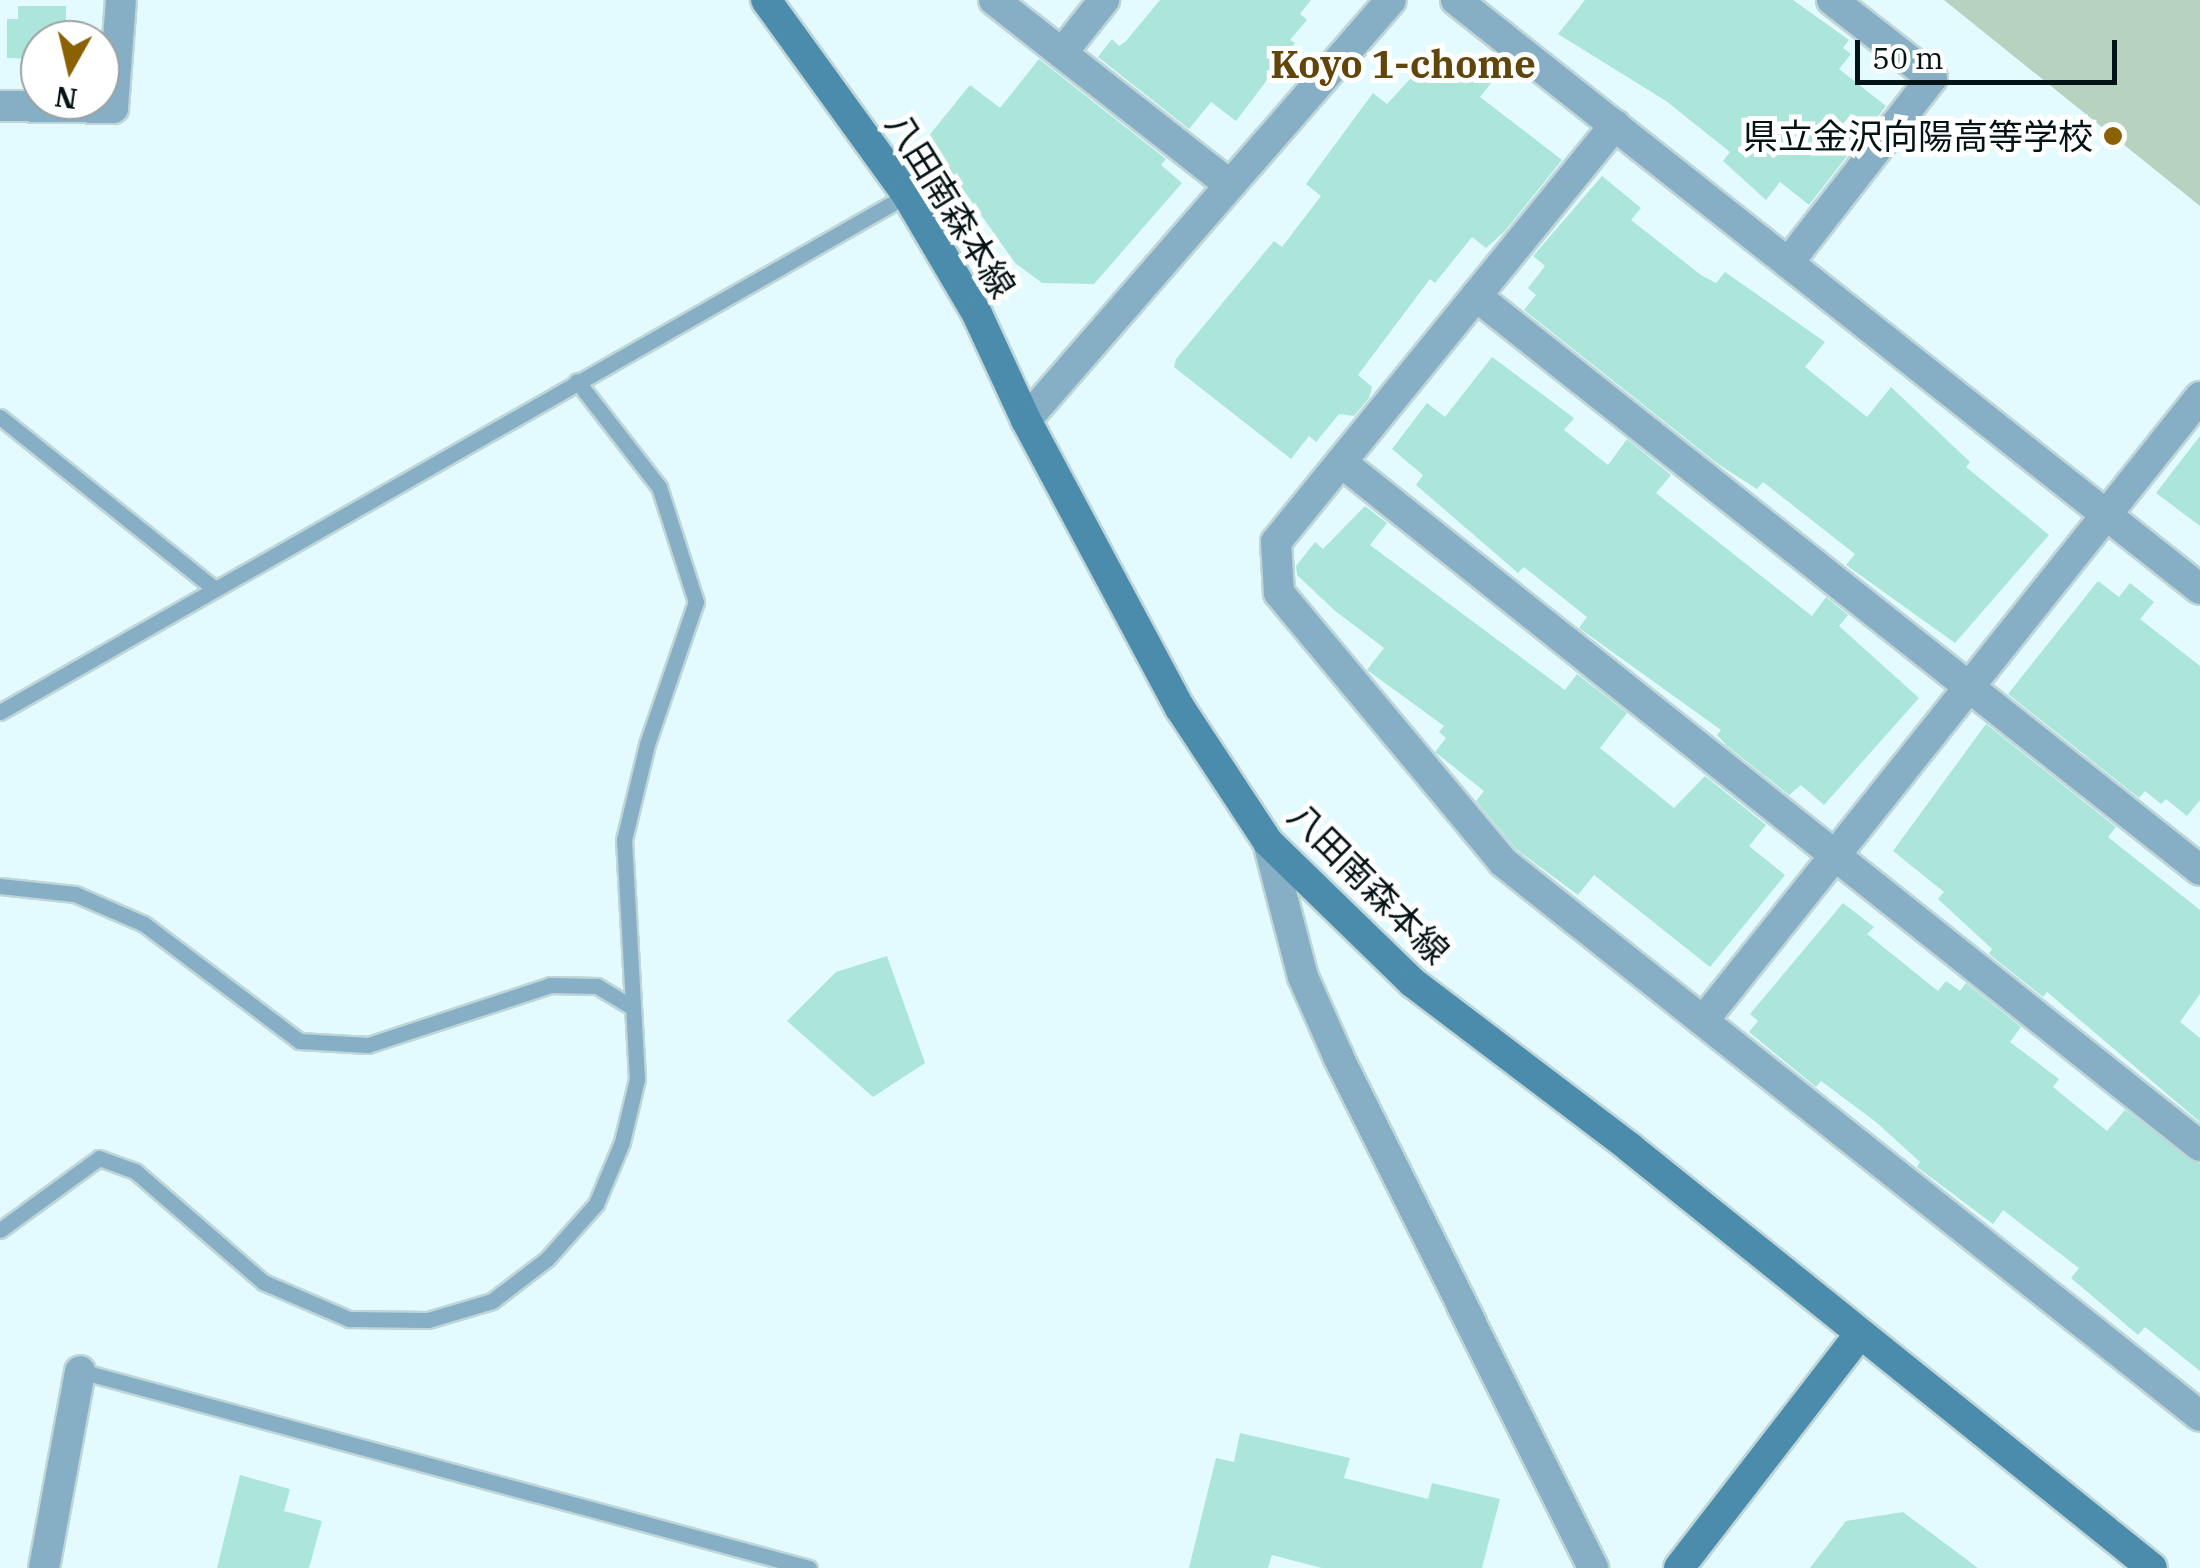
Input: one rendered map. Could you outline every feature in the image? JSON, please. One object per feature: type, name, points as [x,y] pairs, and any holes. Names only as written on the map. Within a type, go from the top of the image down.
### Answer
[{"type":"main road","name":"八田南森本線","points":[[766,0],[907,195],[977,314],[1026,420],[1180,708],[1268,842],[1412,982],[1629,1147],[1858,1338],[2152,1568]]},
{"type":"main road","points":[[1679,1568],[1858,1338]]},
{"type":"street","points":[[0,106],[113,108],[121,0]]},
{"type":"street","points":[[994,0],[1230,185]]},
{"type":"street","points":[[1062,53],[1104,0]]},
{"type":"street","points":[[1026,420],[1391,0]]},
{"type":"street","points":[[1456,0],[2200,589]]},
{"type":"street","points":[[1788,262],[1932,78],[1832,0]]},
{"type":"street","points":[[1615,125],[1276,542],[1279,593],[1503,862],[2200,1416]]},
{"type":"street","points":[[1476,296],[2200,870]]},
{"type":"street","points":[[1703,1020],[2200,397]]},
{"type":"street","points":[[1342,462],[2200,1146]]},
{"type":"street","points":[[1268,842],[1303,977],[1338,1056],[1594,1568]]},
{"type":"street","points":[[44,1568],[80,1371]]},
{"type":"lane","points":[[0,712],[907,195]]},
{"type":"lane","points":[[0,1230],[99,1158],[134,1172],[263,1282],[349,1318],[428,1320],[492,1301],[547,1259],[596,1204],[622,1142],[638,1078],[630,1006],[624,840],[647,744],[696,602],[659,488],[577,381]]},
{"type":"lane","points":[[0,417],[215,588]]},
{"type":"lane","points":[[0,886],[75,894],[144,924],[300,1041],[368,1045],[550,985],[597,986],[630,1006]]},
{"type":"lane","points":[[80,1371],[809,1568]]},
{"type":"green space","points":[[1944,0],[2200,0],[2200,206]]},
{"type":"building","points":[[1160,0],[1311,0],[1300,14],[1307,20],[1290,40],[1295,43],[1236,121],[1211,102],[1189,129],[1098,57],[1112,39],[1119,46],[1126,41]]},
{"type":"building","points":[[1585,0],[1793,0],[1849,40],[1843,48],[1851,54],[1839,69],[1886,106],[1809,205],[1780,182],[1766,200],[1723,161],[1730,152],[1666,101],[1558,34]]},
{"type":"building","points":[[18,6],[66,6],[66,20],[20,20],[20,58],[7,58],[7,19],[18,19]]},
{"type":"building","points":[[1433,54],[1456,72],[1466,60],[1492,82],[1480,97],[1562,160],[1504,232],[1486,248],[1472,237],[1435,283],[1430,279],[1358,375],[1372,387],[1369,398],[1354,416],[1339,414],[1316,442],[1309,436],[1291,459],[1174,367],[1176,359],[1274,241],[1282,247],[1321,196],[1306,184],[1373,93],[1387,104]]},
{"type":"building","points":[[1039,59],[1166,159],[1161,165],[1182,183],[1094,284],[1042,283],[1015,263],[927,138],[970,85],[1000,108]]},
{"type":"building","points":[[1602,176],[1641,208],[1631,220],[1701,275],[1716,283],[1725,272],[1825,342],[1805,367],[1867,417],[1891,387],[1970,462],[1966,467],[2049,535],[1955,643],[1846,565],[1855,554],[1763,482],[1757,489],[1718,464],[1524,310],[1536,295],[1528,288],[1545,266],[1533,256]]},
{"type":"building","points":[[1492,357],[1574,418],[1564,430],[1608,465],[1627,439],[1671,475],[1656,493],[1812,616],[1826,597],[1848,615],[1839,626],[1919,698],[1824,805],[1801,785],[1789,795],[1726,745],[1717,735],[1721,730],[1579,628],[1587,617],[1524,567],[1518,573],[1416,485],[1423,475],[1392,449],[1427,403],[1445,417]]},
{"type":"building","points":[[2200,436],[2200,526],[2156,493]]},
{"type":"building","points":[[1365,506],[1387,523],[1370,545],[1565,690],[1577,674],[1627,713],[1600,748],[1674,808],[1705,776],[1766,825],[1749,846],[1785,875],[1710,967],[1594,875],[1578,895],[1516,849],[1476,801],[1484,791],[1435,752],[1446,738],[1439,732],[1444,726],[1367,670],[1384,648],[1334,610],[1297,575],[1296,566],[1315,542],[1323,549]]},
{"type":"building","points":[[2098,581],[2119,597],[2130,583],[2154,602],[2140,619],[2200,666],[2200,800],[2187,816],[2166,799],[2161,804],[2145,791],[2139,798],[2008,694]]},
{"type":"building","points":[[1986,724],[2116,827],[2108,837],[2200,910],[2200,994],[2180,1022],[2200,1038],[2200,1122],[2047,992],[2043,997],[1989,954],[1992,949],[1938,899],[1944,892],[1893,851]]},
{"type":"building","points":[[1843,903],[1874,927],[1867,934],[1938,991],[1946,981],[1960,991],[1966,983],[2021,1027],[2010,1042],[2059,1079],[2053,1087],[2107,1131],[2125,1110],[2200,1164],[2200,1371],[2145,1327],[2138,1335],[2071,1278],[2079,1268],[2003,1210],[1993,1224],[1917,1167],[1920,1162],[1876,1122],[1821,1081],[1816,1087],[1749,1032],[1758,1021],[1750,1014]]},
{"type":"building","points":[[887,956],[925,1063],[873,1097],[787,1021],[836,972]]},
{"type":"building","points":[[1240,1433],[1350,1458],[1344,1478],[1428,1499],[1432,1483],[1500,1499],[1482,1568],[1322,1568],[1272,1555],[1268,1568],[1189,1568],[1216,1458],[1234,1462]]},
{"type":"building","points":[[240,1475],[290,1489],[284,1511],[322,1521],[309,1568],[217,1568]]},
{"type":"building","points":[[1903,1512],[1978,1568],[1810,1568],[1846,1521]]},
{"type":"place","name":"県立金沢向陽高等学校","points":[[2113,136]]},
{"type":"district","name":"Koyo 1-chome","points":[[1403,64]]}]
